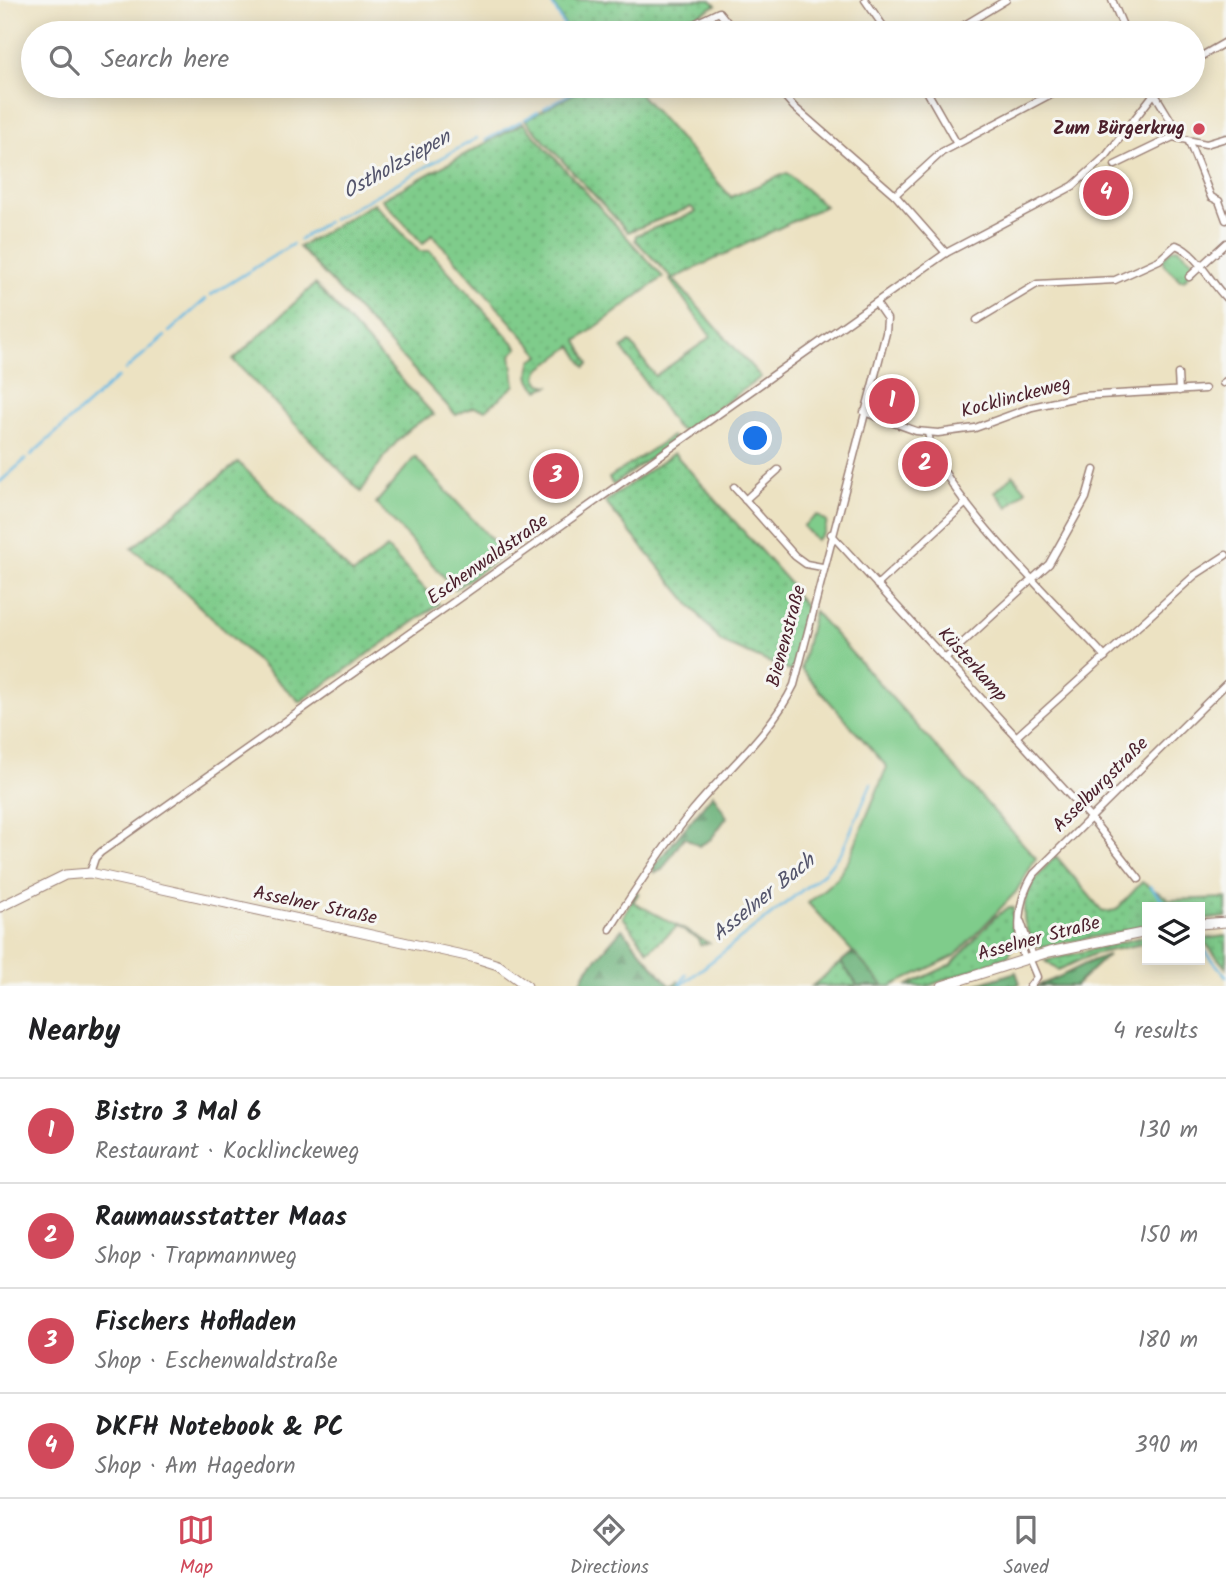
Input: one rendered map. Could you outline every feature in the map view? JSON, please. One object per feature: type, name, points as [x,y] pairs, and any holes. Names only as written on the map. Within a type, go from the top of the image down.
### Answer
[{"type":"main road","points":[[0,907],[72,872],[90,873]]},
{"type":"main road","name":"Asselner Straße","points":[[90,873],[475,958],[498,965],[527,986]]},
{"type":"main road","points":[[1205,924],[1226,922]]},
{"type":"main road","name":"Asselner Straße","points":[[942,986],[1029,958],[1142,933]]},
{"type":"street","points":[[865,0],[880,21]]},
{"type":"street","points":[[971,21],[1006,0]]},
{"type":"street","points":[[1112,0],[1121,21]]},
{"type":"street","points":[[700,21],[719,12],[726,21]]},
{"type":"street","points":[[1205,54],[1226,42]]},
{"type":"street","points":[[786,98],[895,195],[946,253]]},
{"type":"street","points":[[931,98],[957,144]]},
{"type":"street","points":[[895,195],[942,152],[1043,98]]},
{"type":"street","name":"Eschenwaldstraße","points":[[90,873],[94,858],[946,253],[1081,180],[1106,156],[1146,98]]},
{"type":"street","points":[[1157,98],[1173,124],[1173,137]]},
{"type":"street","points":[[1115,165],[1173,137],[1189,142],[1213,144],[1226,138]]},
{"type":"street","points":[[1189,142],[1211,197],[1219,201],[1226,220]]},
{"type":"street","points":[[1189,278],[1204,267],[1226,243]]},
{"type":"street","points":[[976,320],[1037,284],[1115,280],[1159,260],[1176,245],[1204,267],[1207,279],[1226,298]]},
{"type":"street","name":"Bienenstraße","points":[[610,929],[636,885],[692,811],[769,723],[790,692],[887,325],[876,303]]},
{"type":"street","points":[[1178,374],[1179,391]]},
{"type":"street","name":"Kocklinckeweg","points":[[864,412],[903,428],[928,433],[975,428],[1032,407],[1082,396],[1205,389]]},
{"type":"street","points":[[928,433],[936,458],[966,503],[1105,657]]},
{"type":"street","points":[[745,500],[778,470]]},
{"type":"street","points":[[945,659],[1049,564],[1086,498],[1094,470]]},
{"type":"street","points":[[734,487],[795,556],[806,564],[822,567]]},
{"type":"street","points":[[877,585],[966,503]]},
{"type":"street","name":"Küsterkamp","points":[[831,534],[1089,817],[1139,879]]},
{"type":"street","points":[[1016,737],[1195,575],[1226,555]]},
{"type":"street","name":"Asselburgstraße","points":[[1030,986],[1037,978],[1020,920],[1021,900],[1034,874],[1226,684]]},
{"type":"green space","points":[[551,0],[711,0],[716,5],[687,21],[562,21]]},
{"type":"green space","points":[[566,98],[644,98],[731,197],[787,173],[825,206],[673,279],[761,377],[684,432],[675,426],[622,348],[630,342],[655,376],[711,337],[670,280],[672,278],[635,240],[636,235],[696,212],[691,207],[628,232],[525,120]]},
{"type":"green space","points":[[523,123],[663,277],[577,341],[589,363],[585,367],[572,346],[539,370],[537,377],[541,384],[549,386],[539,390],[532,384],[529,373],[532,360],[541,356],[432,234],[423,244],[382,199]]},
{"type":"green space","points":[[374,203],[419,251],[430,251],[518,348],[511,355],[515,385],[486,410],[473,407],[456,415],[299,247]]},
{"type":"green space","points":[[1178,248],[1193,261],[1195,268],[1184,280],[1180,280],[1164,265],[1163,259],[1172,249]]},
{"type":"green space","points":[[315,284],[434,415],[422,420],[401,437],[361,492],[233,360]]},
{"type":"green space","points":[[672,436],[675,440],[613,485],[609,478]]},
{"type":"green space","points":[[674,453],[793,587],[791,590],[808,609],[792,672],[721,642],[605,502]]},
{"type":"green space","points":[[415,457],[505,554],[455,589],[376,503]]},
{"type":"green space","points":[[238,462],[353,574],[387,548],[439,604],[300,702],[180,588],[132,548]]},
{"type":"green space","points":[[1013,475],[1026,490],[1008,507],[995,492]]},
{"type":"green space","points":[[817,515],[827,522],[824,533],[816,540],[803,526]]},
{"type":"green space","points":[[814,611],[1036,858],[1016,892],[955,956],[891,986],[884,986],[808,903],[837,878],[849,859],[887,767],[801,669]]},
{"type":"green space","points":[[713,794],[727,817],[711,839],[699,846],[684,837],[662,870],[654,873],[653,867]]},
{"type":"green space","points":[[1056,856],[1103,912],[1116,910],[1142,882],[1170,900],[1226,898],[1226,917],[1205,919],[1205,902],[1142,902],[1142,928],[1041,947],[1028,933],[1024,909],[1030,889]]},
{"type":"green space","points":[[636,892],[639,893],[633,902],[709,943],[700,945],[698,939],[677,927],[648,951],[623,917]]},
{"type":"green space","points":[[1009,907],[1013,908],[1013,946],[1009,956],[928,986],[906,986],[952,964],[995,917]]},
{"type":"green space","points":[[622,929],[671,986],[579,986],[586,971]]},
{"type":"green space","points":[[1226,936],[1226,968],[1205,943],[1205,939]]},
{"type":"green space","points":[[1142,937],[1142,944],[1094,954],[1058,970],[1045,961]]},
{"type":"green space","points":[[853,952],[884,986],[858,986],[841,962]]},
{"type":"green space","points":[[1108,955],[1075,986],[1035,986],[1054,980]]},
{"type":"green space","points":[[841,962],[858,986],[812,986]]},
{"type":"green space","points":[[1016,972],[1020,983],[1015,986],[972,986]]},
{"type":"waterway","name":"Ostholzsiepen","points":[[550,0],[561,21]]},
{"type":"waterway","name":"Ostholzsiepen","points":[[544,108],[562,98]]},
{"type":"waterway","name":"Ostholzsiepen","points":[[525,119],[538,112]]},
{"type":"waterway","name":"Ostholzsiepen","points":[[486,140],[521,121]]},
{"type":"waterway","name":"Ostholzsiepen","points":[[332,220],[477,138]]},
{"type":"waterway","name":"Ostholzsiepen","points":[[299,240],[327,222]]},
{"type":"waterway","name":"Ostholzsiepen","points":[[211,295],[293,244]]},
{"type":"waterway","name":"Ostholzsiepen","points":[[169,332],[206,299]]},
{"type":"waterway","name":"Ostholzsiepen","points":[[125,370],[165,336]]},
{"type":"waterway","name":"Ostholzsiepen","points":[[31,455],[118,377]]},
{"type":"waterway","name":"Ostholzsiepen","points":[[0,482],[26,459]]},
{"type":"waterway","name":"Asselner Bach","points":[[680,986],[824,873],[843,849],[871,784]]},
{"type":"waterway","points":[[1150,886],[1163,901]]},
{"type":"waterway","points":[[1205,951],[1226,976]]},
{"type":"waterway","name":"Asselner Bach","points":[[681,983],[686,974]]},
{"type":"place","name":"Zum Bürgerkrug","points":[[1199,129]]},
{"type":"place","name":"DKFH Notebook & PC","points":[[1106,193]]},
{"type":"place","name":"Bistro 3 Mal 6","points":[[892,401]]},
{"type":"place","name":"Raumausstatter Maas","points":[[925,464]]},
{"type":"place","name":"Fischers Hofladen","points":[[556,476]]}]
